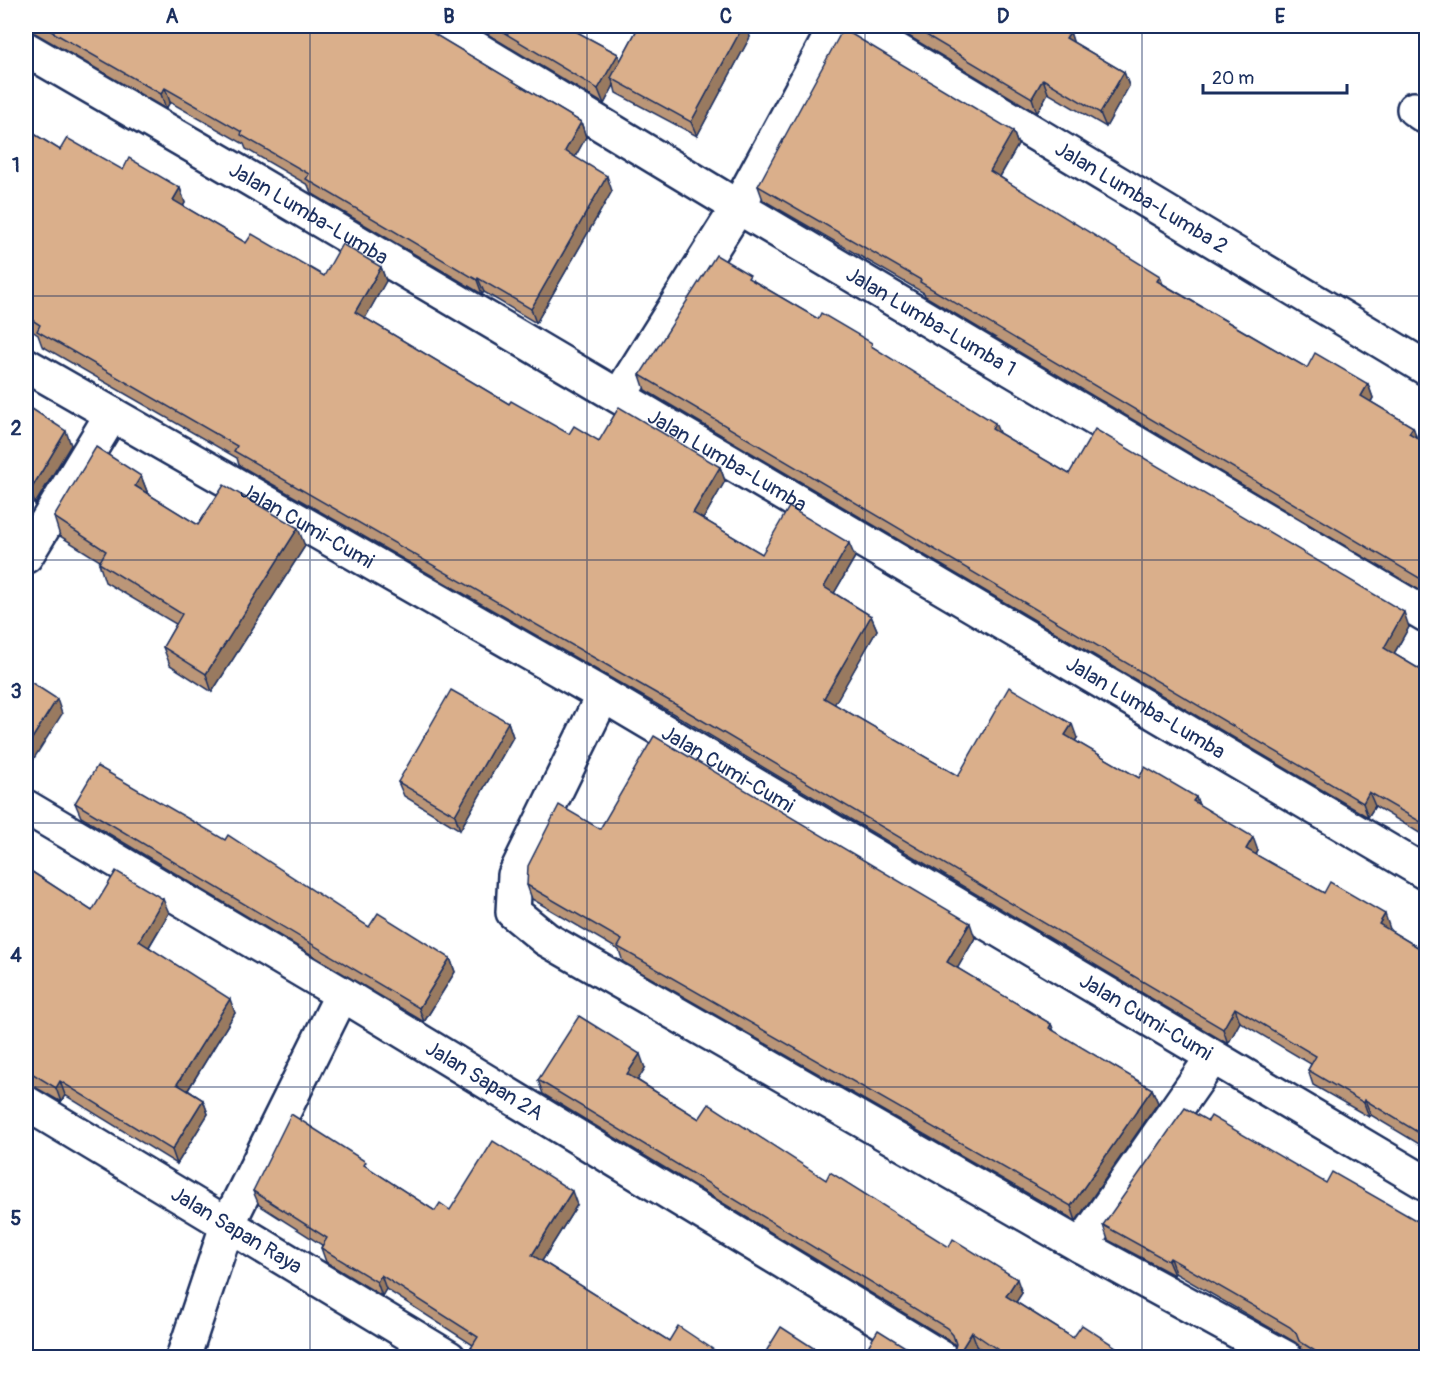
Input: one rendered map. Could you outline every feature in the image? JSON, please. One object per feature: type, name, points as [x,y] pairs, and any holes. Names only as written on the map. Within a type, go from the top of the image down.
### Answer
[{"type":"street","name":"Jalan Lumba-Lumba 1","points":[[439,26],[738,207],[1426,615]]},
{"type":"street","points":[[619,396],[738,207],[836,26]]},
{"type":"street","name":"Jalan Lumba-Lumba 2","points":[[856,26],[1426,368]]},
{"type":"street","name":"Jalan Lumba-Lumba","points":[[26,49],[1426,873]]},
{"type":"street","name":"Jalan Cumi-Cumi","points":[[26,365],[603,695],[1426,1183]]},
{"type":"street","points":[[26,556],[112,414]]},
{"type":"street","points":[[603,695],[515,875],[513,912],[546,939],[1081,1246],[1287,1358]]},
{"type":"street","name":"Jalan Sapan 2A","points":[[26,807],[342,994],[942,1358]]},
{"type":"street","points":[[183,1358],[227,1226],[342,994]]},
{"type":"street","points":[[1081,1246],[1212,1058]]},
{"type":"street","name":"Jalan Sapan Raya","points":[[26,1103],[449,1358]]},
{"type":"building","points":[[42,26],[422,26],[581,122],[565,151],[607,176],[531,309],[478,278],[477,280],[306,179],[309,174],[241,135],[242,132],[165,88],[161,94]]},
{"type":"building","points":[[493,26],[566,26],[618,54],[598,89]]},
{"type":"building","points":[[639,26],[743,26],[691,122],[611,78]]},
{"type":"building","points":[[911,26],[1059,26],[1070,32],[1066,38],[1124,72],[1100,113],[1043,79],[1032,98]]},
{"type":"building","points":[[843,29],[1013,131],[990,171],[1160,276],[1157,281],[1307,368],[1315,353],[1368,384],[1361,396],[1413,427],[1409,433],[1426,443],[1426,582],[920,282],[921,280],[758,186]]},
{"type":"building","points":[[26,129],[60,150],[67,138],[123,170],[129,158],[180,188],[173,200],[246,243],[252,234],[324,276],[342,244],[381,267],[355,312],[509,404],[511,401],[569,434],[574,426],[599,441],[619,407],[720,467],[693,513],[762,554],[789,507],[849,543],[824,587],[871,616],[824,698],[958,776],[1009,687],[1072,724],[1065,735],[1139,778],[1145,767],[1196,797],[1193,801],[1253,837],[1246,849],[1324,893],[1330,882],[1385,914],[1379,924],[1426,952],[1426,1132],[1421,1129],[1419,1133],[1365,1100],[1364,1103],[1308,1070],[1316,1056],[1235,1008],[1223,1029],[673,703],[234,451],[237,446],[37,331],[40,325],[26,316]]},
{"type":"building","points":[[716,255],[750,275],[748,278],[818,319],[821,313],[872,343],[871,346],[995,423],[992,429],[1069,474],[1095,429],[1404,612],[1384,648],[1426,673],[1426,825],[1369,792],[1363,803],[640,375]]},
{"type":"building","points":[[26,405],[66,431],[30,491],[26,488]]},
{"type":"building","points":[[96,447],[141,476],[135,486],[198,525],[224,485],[298,528],[206,674],[163,647],[182,614],[99,563],[106,551],[54,517]]},
{"type":"building","points":[[26,679],[57,699],[26,748]]},
{"type":"building","points":[[451,690],[508,722],[455,815],[398,782]]},
{"type":"building","points":[[654,736],[970,923],[947,962],[1051,1024],[1049,1028],[1152,1089],[1071,1206],[618,947],[622,940],[527,885],[528,866],[559,805],[600,829]]},
{"type":"building","points":[[97,766],[225,840],[228,835],[369,927],[378,913],[450,958],[419,1008],[75,803]]},
{"type":"building","points":[[26,868],[92,911],[116,871],[163,899],[139,941],[230,999],[177,1084],[203,1100],[172,1150],[60,1081],[56,1088],[30,1072],[26,1072]]},
{"type":"building","points":[[579,1016],[640,1054],[627,1074],[699,1119],[709,1104],[826,1180],[830,1172],[949,1247],[953,1239],[1017,1279],[1006,1296],[1073,1338],[1082,1325],[1133,1358],[1010,1358],[972,1332],[956,1358],[949,1358],[956,1344],[947,1328],[538,1080]]},
{"type":"building","points":[[1185,1108],[1208,1121],[1211,1116],[1326,1183],[1332,1172],[1426,1226],[1426,1358],[1326,1358],[1299,1341],[1296,1333],[1290,1327],[1170,1258],[1168,1261],[1103,1225]]},
{"type":"building","points":[[291,1114],[366,1162],[364,1165],[435,1211],[440,1203],[450,1210],[493,1141],[572,1191],[532,1255],[669,1341],[678,1326],[726,1358],[487,1358],[471,1348],[478,1337],[381,1275],[377,1282],[321,1248],[327,1238],[253,1191]]},
{"type":"building","points":[[781,1327],[829,1358],[762,1358]]},
{"type":"building","points":[[878,1330],[923,1358],[861,1358]]}]
